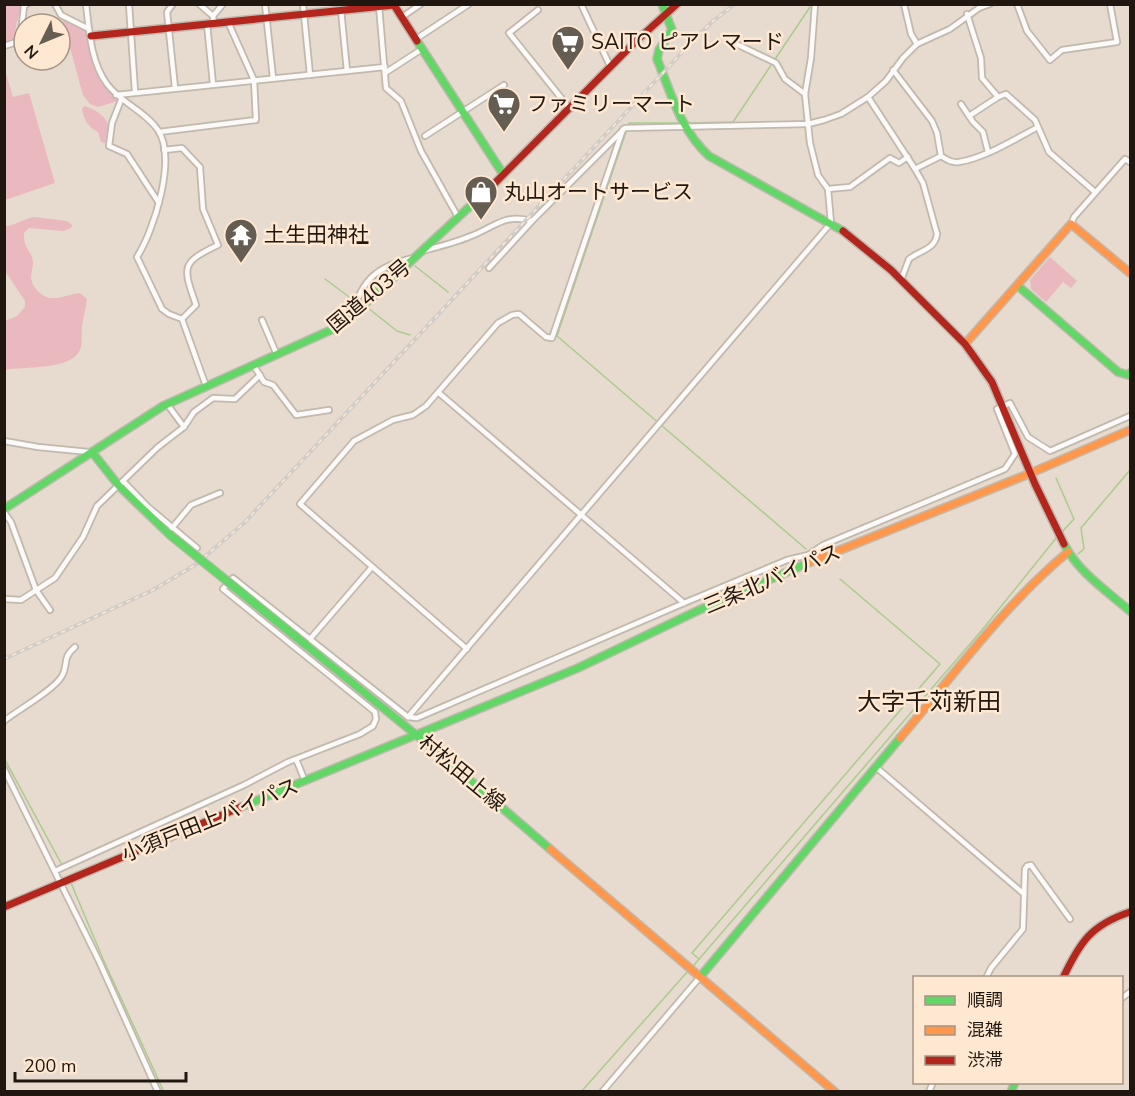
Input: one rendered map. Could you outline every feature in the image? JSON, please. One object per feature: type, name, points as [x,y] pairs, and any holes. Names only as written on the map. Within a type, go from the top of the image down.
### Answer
[{"type":"main road","points":[[662,4],[672,30],[671,35],[660,46],[657,59],[685,127],[699,147],[709,156],[831,223],[901,280],[965,344],[992,382],[1068,552],[1088,575],[1131,611]]},
{"type":"main road","name":"国道403号","points":[[4,510],[167,404],[334,330],[458,217],[677,4]]},
{"type":"main road","points":[[90,32],[131,32],[211,21],[228,22],[356,7],[395,5],[502,174]]},
{"type":"main road","points":[[965,344],[1071,224],[1131,273]]},
{"type":"main road","points":[[1018,286],[1118,372],[1128,375],[1131,373]]},
{"type":"main road","name":"三条北バイパス","points":[[417,736],[578,669],[697,611],[835,551],[1031,473],[1131,430]]},
{"type":"main road","name":"村松田上線","points":[[92,452],[121,484],[170,531],[308,642],[835,1092]]},
{"type":"main road","points":[[696,974],[877,768],[1019,597],[1068,552]]},
{"type":"main road","name":"小須戸田上バイパス","points":[[4,907],[162,838],[417,736]]},
{"type":"main road","points":[[1064,976],[1088,933],[1114,917],[1131,912]]},
{"type":"street","points":[[4,46],[20,41],[22,12],[27,4]]},
{"type":"street","points":[[55,4],[62,15],[90,32]]},
{"type":"street","points":[[86,4],[99,71],[116,95],[150,121],[159,132],[164,150],[164,185],[146,243],[137,257],[162,309],[182,320],[206,386]]},
{"type":"street","points":[[129,4],[135,93]]},
{"type":"street","points":[[173,4],[167,12],[175,88]]},
{"type":"street","points":[[199,4],[211,21],[213,84]]},
{"type":"street","points":[[211,21],[223,4]]},
{"type":"street","points":[[265,4],[273,78]]},
{"type":"street","points":[[303,4],[310,75]]},
{"type":"street","points":[[402,17],[421,4]]},
{"type":"street","points":[[416,39],[469,4]]},
{"type":"street","points":[[581,4],[611,68]]},
{"type":"street","points":[[408,717],[831,223],[828,189],[818,175],[805,94],[811,58],[815,4]]},
{"type":"street","points":[[904,4],[911,34],[917,44]]},
{"type":"street","points":[[489,268],[623,129],[808,124],[841,114],[868,97],[886,81],[917,44],[950,29],[978,6],[990,4]]},
{"type":"street","points":[[1017,4],[1028,31],[1050,60],[1062,50],[1117,42],[1110,4]]},
{"type":"street","points":[[381,6],[386,88],[401,101],[421,151],[458,217]]},
{"type":"street","points":[[341,10],[347,71]]},
{"type":"street","points":[[538,10],[508,33],[570,108]]},
{"type":"street","points":[[967,14],[981,58],[982,78],[998,97]]},
{"type":"street","points":[[159,132],[256,120],[254,80],[228,22]]},
{"type":"street","points":[[728,40],[776,63],[785,79],[805,94]]},
{"type":"street","points":[[116,95],[347,71],[385,70],[422,48]]},
{"type":"street","points":[[893,70],[932,121],[937,133],[941,156],[949,161],[958,162],[988,152],[1038,127]]},
{"type":"street","points":[[425,136],[504,85]]},
{"type":"street","points":[[969,116],[1006,94],[1035,120],[1047,150],[1095,192]]},
{"type":"street","points":[[868,97],[923,183],[938,234],[933,246],[909,259],[901,280]]},
{"type":"street","points":[[121,100],[112,123],[109,146],[127,154],[159,204]]},
{"type":"street","points":[[961,104],[983,132],[988,152]]},
{"type":"street","points":[[466,649],[300,504],[354,441],[393,420],[413,415],[426,406],[498,323],[512,315],[519,314],[546,337],[552,338],[623,129]]},
{"type":"street","points":[[164,150],[182,148],[200,167],[203,209],[218,246],[196,256],[190,262],[187,278],[196,305],[182,320]]},
{"type":"street","points":[[915,169],[941,156]]},
{"type":"street","points":[[828,189],[850,187],[890,158],[900,162],[908,157]]},
{"type":"street","points":[[1071,224],[1074,217],[1125,159],[1131,162]]},
{"type":"street","points":[[352,315],[358,296],[373,274],[398,262],[474,236],[501,220],[515,218],[532,221]]},
{"type":"street","points":[[262,320],[277,355]]},
{"type":"street","points":[[254,366],[264,382],[273,385],[297,415],[329,410]]},
{"type":"street","points":[[4,599],[21,600],[55,578],[83,537],[97,506],[158,447],[184,427],[194,412],[213,398],[235,399],[260,375]]},
{"type":"street","points":[[439,393],[684,603]]},
{"type":"street","points":[[55,871],[296,759],[360,734],[373,726],[376,719],[375,712],[223,589],[233,578],[308,642],[408,717],[417,718],[787,560],[808,555],[823,545],[1005,469],[1015,454],[997,409],[1002,406],[1010,403],[1028,437],[1050,451],[1131,416]]},
{"type":"street","points":[[167,404],[184,427]]},
{"type":"street","points":[[4,441],[92,452]]},
{"type":"street","points":[[197,548],[170,531],[191,506],[220,493]]},
{"type":"street","points":[[4,510],[11,522],[36,590],[50,610]]},
{"type":"street","points":[[308,642],[372,567]]},
{"type":"street","points":[[4,721],[62,676],[68,653],[75,647]]},
{"type":"street","points":[[296,759],[305,781]]},
{"type":"street","points":[[877,768],[1024,894]]},
{"type":"street","points":[[4,769],[61,883],[158,1092]]},
{"type":"street","points":[[987,976],[1023,929],[1025,869],[1030,865],[1070,919]]},
{"type":"street","points":[[602,1092],[696,974]]},
{"type":"shaded area","points":[[5,5],[23,5],[20,12],[12,12],[12,41],[5,44]]},
{"type":"shaded area","points":[[72,20],[89,29],[100,71],[121,100],[98,107],[90,104],[83,95],[72,55]]},
{"type":"shaded area","points":[[5,70],[13,97],[29,93],[55,183],[5,200]]},
{"type":"shaded area","points":[[84,106],[96,111],[108,124],[108,136],[105,143],[101,142],[98,132],[85,120],[82,109]]},
{"type":"shaded area","points":[[34,217],[67,221],[72,225],[71,228],[63,231],[29,228],[24,233],[24,239],[32,258],[31,278],[42,295],[57,298],[80,293],[87,299],[82,323],[81,347],[75,357],[57,365],[5,370],[5,321],[17,316],[25,307],[25,301],[5,271],[5,225]]},
{"type":"shaded area","points":[[1050,257],[1077,281],[1071,288],[1063,282],[1046,302],[1031,289],[1030,280]]},
{"type":"waterway","points":[[687,123],[733,122],[810,7]]},
{"type":"waterway","points":[[679,123],[629,123],[557,336],[806,549]]},
{"type":"waterway","points":[[384,273],[400,266]]},
{"type":"waterway","points":[[415,266],[448,292]]},
{"type":"waterway","points":[[325,279],[352,299]]},
{"type":"waterway","points":[[368,308],[397,331],[410,335]]},
{"type":"waterway","points":[[1078,554],[1084,549],[1081,528],[1130,470]]},
{"type":"waterway","points":[[1056,478],[1074,519],[1061,533]]},
{"type":"waterway","points":[[694,965],[982,630],[1057,537]]},
{"type":"waterway","points":[[699,959],[692,953],[940,664],[840,579]]},
{"type":"waterway","points":[[4,758],[62,865]]},
{"type":"waterway","points":[[71,883],[164,1092]]},
{"type":"waterway","points":[[581,1092],[688,971]]},
{"type":"railway","points":[[4,659],[153,590],[195,565],[244,523],[687,47],[713,21],[735,4]]},
{"type":"traffic: fast","points":[[662,4],[672,30],[659,50],[657,59],[678,111],[699,146],[709,156],[843,231]]},
{"type":"traffic: fast","points":[[417,41],[503,174]]},
{"type":"traffic: fast","points":[[4,509],[163,406],[342,325],[495,183]]},
{"type":"traffic: fast","points":[[1018,286],[1118,372],[1128,375],[1130,373]]},
{"type":"traffic: fast","points":[[92,452],[119,486],[169,534]]},
{"type":"traffic: fast","points":[[169,534],[306,645]]},
{"type":"traffic: fast","points":[[1064,544],[1085,572],[1130,611]]},
{"type":"traffic: fast","points":[[241,807],[578,668],[697,611],[808,563]]},
{"type":"traffic: fast","points":[[306,645],[437,752],[550,849]]},
{"type":"traffic: fast","points":[[700,977],[900,738]]},
{"type":"traffic: fast","points":[[1011,1092],[1014,1084]]},
{"type":"traffic: slow","points":[[965,344],[1071,224],[1130,273]]},
{"type":"traffic: slow","points":[[808,563],[1031,473],[1130,430]]},
{"type":"traffic: slow","points":[[900,738],[980,641],[1022,595],[1068,552]]},
{"type":"traffic: slow","points":[[550,849],[835,1092]]},
{"type":"traffic: jam","points":[[495,183],[635,42],[677,4]]},
{"type":"traffic: jam","points":[[91,36],[394,5],[417,41]]},
{"type":"traffic: jam","points":[[843,231],[891,270],[965,344],[992,382],[1035,484],[1064,544]]},
{"type":"traffic: jam","points":[[4,907],[241,807]]},
{"type":"traffic: jam","points":[[1064,976],[1075,954],[1088,936],[1105,923],[1130,912]]},
{"type":"place","name":"SAITO ピアレマード","points":[[568,71]]},
{"type":"place","name":"ファミリーマート","points":[[504,133]]},
{"type":"place","name":"丸山オートサービス","points":[[481,221]]},
{"type":"place","name":"土生田神社","points":[[241,264]]},
{"type":"district","name":"大字千苅新田","points":[[929,702]]}]
